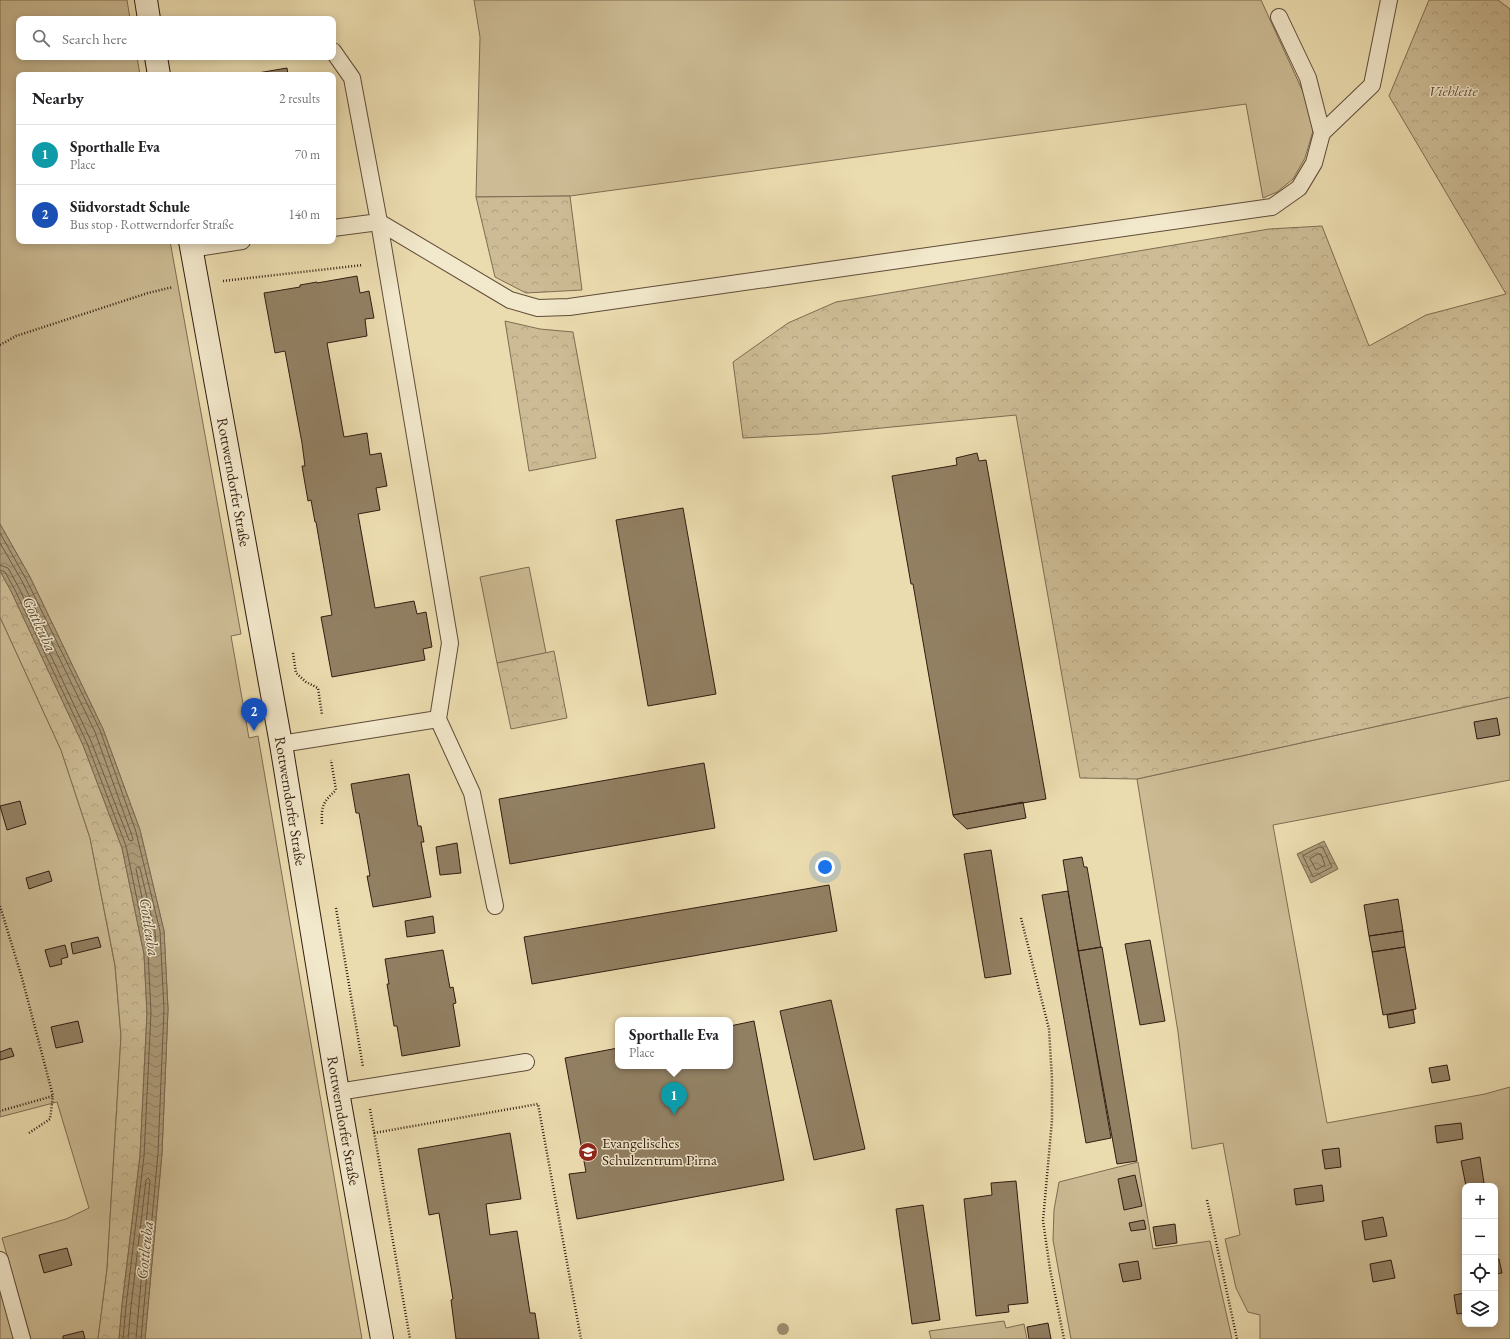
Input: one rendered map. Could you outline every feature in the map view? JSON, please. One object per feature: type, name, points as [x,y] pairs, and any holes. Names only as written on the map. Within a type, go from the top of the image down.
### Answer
[{"type":"main road","points":[[146,0],[149,16]]},
{"type":"main road","name":"Rottwerndorfer Straße","points":[[190,245],[281,744],[338,1092],[382,1339]]},
{"type":"lane","points":[[1322,133],[1372,85],[1389,0]]},
{"type":"lane","points":[[336,228],[379,222],[510,300],[538,308],[569,307],[1272,206],[1299,188],[1314,163],[1322,133],[1308,78],[1279,17]]},
{"type":"lane","points":[[336,55],[352,78],[379,222],[450,643],[438,718],[472,793],[495,906]]},
{"type":"lane","points":[[190,245],[222,244]]},
{"type":"lane","points":[[281,744],[438,718]]},
{"type":"lane","points":[[338,1092],[526,1062]]},
{"type":"lane","points":[[0,1260],[22,1339]]},
{"type":"path","points":[[215,245],[222,281],[236,281],[386,263]]},
{"type":"path","points":[[0,344],[16,336],[148,292],[197,282]]},
{"type":"path","points":[[292,650],[296,673],[306,682],[318,688],[336,790],[327,798],[321,811],[322,826]]},
{"type":"path","points":[[335,903],[410,1339]]},
{"type":"path","points":[[0,906],[22,978],[53,1096],[50,1119],[29,1133]]},
{"type":"path","points":[[1021,918],[1049,1029],[1052,1079],[1052,1120],[1043,1221],[1050,1269],[1064,1339]]},
{"type":"path","points":[[0,1110],[53,1096]]},
{"type":"path","points":[[374,1133],[538,1104],[581,1339]]},
{"type":"path","points":[[1207,1200],[1237,1339]]},
{"type":"green space","points":[[0,0],[127,0],[130,16],[16,16],[16,60],[138,60],[140,72],[16,72],[16,244],[171,244],[241,634],[231,636],[249,738],[258,736],[362,1339],[145,1339],[162,1153],[168,1009],[164,931],[140,830],[103,729],[30,577],[0,524]]},
{"type":"green space","points":[[474,0],[1261,0],[1310,107],[1313,131],[1305,158],[1293,179],[1277,192],[1263,198],[1246,104],[570,196],[476,197],[480,37]]},
{"type":"green space","name":"Viehleite","points":[[1429,0],[1498,0],[1510,9],[1510,697],[1137,779],[1080,778],[1016,415],[820,434],[743,438],[733,362],[788,323],[836,302],[1269,229],[1322,226],[1369,346],[1426,315],[1506,294],[1389,96]]},
{"type":"green space","points":[[570,196],[582,290],[526,293],[495,277],[476,197]]},
{"type":"green space","points":[[505,321],[540,329],[573,332],[596,458],[529,471]]},
{"type":"green space","points":[[529,567],[546,653],[497,663],[480,577]]},
{"type":"green space","points":[[0,571],[11,591],[83,745],[122,848],[144,954],[147,1013],[140,1156],[119,1339],[98,1339],[107,1269],[121,1036],[115,965],[90,838],[61,750],[0,617]]},
{"type":"green space","points":[[0,617],[61,750],[90,838],[115,966],[121,1036],[107,1269],[98,1339],[31,1339],[2,1238],[66,1219],[89,1208],[57,1102],[0,1117]]},
{"type":"green space","points":[[554,651],[567,718],[511,729],[497,663]]},
{"type":"green space","points":[[1510,697],[1510,780],[1273,825],[1327,1123],[1485,1094],[1510,1087],[1510,1339],[1260,1339],[1260,1315],[1248,1312],[1236,1288],[1225,1239],[1240,1235],[1223,1143],[1192,1149],[1178,1032],[1137,779]]},
{"type":"green space","points":[[1138,1162],[1153,1249],[1210,1241],[1232,1339],[1071,1339],[1053,1240],[1054,1210],[1059,1182]]},
{"type":"green space","points":[[0,1283],[16,1339],[0,1339]]},
{"type":"green space","points":[[1004,1321],[1006,1328],[1024,1324],[1027,1339],[931,1339],[929,1331]]},
{"type":"water","name":"Gottleuba","points":[[0,524],[30,577],[103,729],[140,830],[164,931],[168,1009],[162,1153],[145,1339],[119,1339],[140,1156],[147,1013],[144,954],[122,848],[83,745],[11,591],[0,571]]},
{"type":"water","points":[[1324,841],[1338,869],[1311,883],[1297,854]]},
{"type":"building","points":[[287,68],[288,72],[264,72]]},
{"type":"building","points":[[357,276],[360,293],[369,291],[374,318],[365,319],[367,336],[327,343],[344,437],[367,433],[370,455],[381,453],[387,486],[376,488],[380,510],[358,514],[375,608],[414,601],[417,614],[426,612],[432,647],[423,649],[425,660],[332,677],[321,617],[332,615],[316,522],[311,500],[308,501],[302,466],[305,466],[302,443],[285,351],[275,353],[264,293],[300,287],[300,285]]},
{"type":"building","points":[[977,453],[979,461],[986,460],[1046,799],[953,815],[913,584],[911,584],[892,476],[957,465],[956,458]]},
{"type":"building","points":[[683,508],[716,694],[648,706],[616,520]]},
{"type":"building","points":[[1497,718],[1500,735],[1477,739],[1474,722]]},
{"type":"building","points":[[704,763],[715,828],[510,864],[499,799]]},
{"type":"building","points":[[409,774],[418,826],[421,826],[424,842],[421,842],[431,897],[373,907],[367,876],[370,876],[359,813],[356,813],[351,784]]},
{"type":"building","points":[[20,801],[26,824],[7,830],[0,806]]},
{"type":"building","points":[[1023,802],[1026,818],[967,829],[953,815]]},
{"type":"building","points":[[457,843],[461,873],[440,875],[436,847]]},
{"type":"building","points":[[991,850],[1011,974],[985,978],[964,854]]},
{"type":"building","points":[[1082,857],[1084,867],[1087,867],[1101,947],[1078,951],[1063,860]]},
{"type":"building","points":[[49,871],[52,881],[29,889],[26,878]]},
{"type":"building","points":[[829,885],[837,931],[532,984],[524,937]]},
{"type":"building","points":[[1068,891],[1111,1138],[1086,1143],[1042,895]]},
{"type":"building","points":[[1398,899],[1403,931],[1369,936],[1364,905]]},
{"type":"building","points":[[433,916],[435,933],[407,937],[405,921]]},
{"type":"building","points":[[1403,931],[1405,947],[1372,952],[1369,936]]},
{"type":"building","points":[[98,937],[101,947],[73,954],[71,943]]},
{"type":"building","points":[[1150,940],[1165,1021],[1140,1025],[1125,944]]},
{"type":"building","points":[[65,945],[68,957],[61,959],[62,964],[50,967],[45,950]]},
{"type":"building","points":[[1102,947],[1137,1161],[1117,1164],[1078,951]]},
{"type":"building","points":[[1405,947],[1416,1009],[1383,1015],[1372,952]]},
{"type":"building","points":[[443,950],[450,988],[453,987],[456,1003],[453,1004],[460,1046],[402,1056],[397,1026],[394,1026],[387,984],[389,984],[385,959]]},
{"type":"building","points":[[831,1000],[865,1149],[814,1160],[780,1011]]},
{"type":"building","points":[[1413,1010],[1415,1023],[1389,1028],[1387,1015]]},
{"type":"building","points":[[78,1021],[83,1042],[56,1048],[51,1027]]},
{"type":"building","points":[[754,1021],[784,1180],[577,1219],[569,1174],[586,1172],[565,1058],[615,1049],[615,1069],[733,1069],[733,1025]]},
{"type":"building","points":[[11,1048],[14,1056],[0,1060],[0,1052]]},
{"type":"building","points":[[1447,1065],[1450,1080],[1432,1083],[1429,1068]]},
{"type":"building","points":[[1461,1123],[1463,1139],[1437,1143],[1435,1126]]},
{"type":"building","points":[[510,1133],[521,1199],[486,1204],[490,1235],[517,1231],[530,1313],[535,1313],[539,1339],[456,1339],[451,1300],[453,1299],[439,1213],[429,1215],[418,1149]]},
{"type":"building","points":[[1339,1148],[1341,1167],[1325,1169],[1322,1150]]},
{"type":"building","points":[[1480,1157],[1484,1183],[1465,1183],[1461,1161]]},
{"type":"building","points":[[1135,1175],[1142,1206],[1124,1210],[1118,1179]]},
{"type":"building","points":[[1016,1181],[1028,1303],[1008,1305],[1009,1312],[976,1316],[964,1199],[992,1195],[991,1183]]},
{"type":"building","points":[[1322,1185],[1324,1201],[1296,1205],[1294,1189]]},
{"type":"building","points":[[923,1205],[940,1320],[912,1324],[896,1209]]},
{"type":"building","points":[[1383,1217],[1387,1236],[1365,1240],[1362,1221]]},
{"type":"building","points":[[1144,1220],[1146,1229],[1131,1231],[1129,1223]]},
{"type":"building","points":[[1175,1224],[1177,1243],[1156,1246],[1153,1227]]},
{"type":"building","points":[[67,1248],[72,1265],[44,1273],[39,1255]]},
{"type":"building","points":[[1498,1259],[1502,1273],[1498,1274]]},
{"type":"building","points":[[1391,1260],[1395,1278],[1373,1282],[1370,1264]]},
{"type":"building","points":[[1138,1261],[1141,1279],[1123,1282],[1119,1264]]},
{"type":"building","points":[[1462,1294],[1462,1313],[1457,1314],[1454,1295]]},
{"type":"building","points":[[1048,1323],[1051,1339],[1029,1339],[1027,1327]]},
{"type":"building","points":[[83,1331],[85,1339],[63,1339],[63,1336]]},
{"type":"place","name":"Südvorstadt Schule","points":[[254,731]]},
{"type":"place","name":"Sporthalle Eva","points":[[674,1115]]},
{"type":"place","name":"Evangelisches Schulzentrum Pirna","points":[[588,1152]]}]
